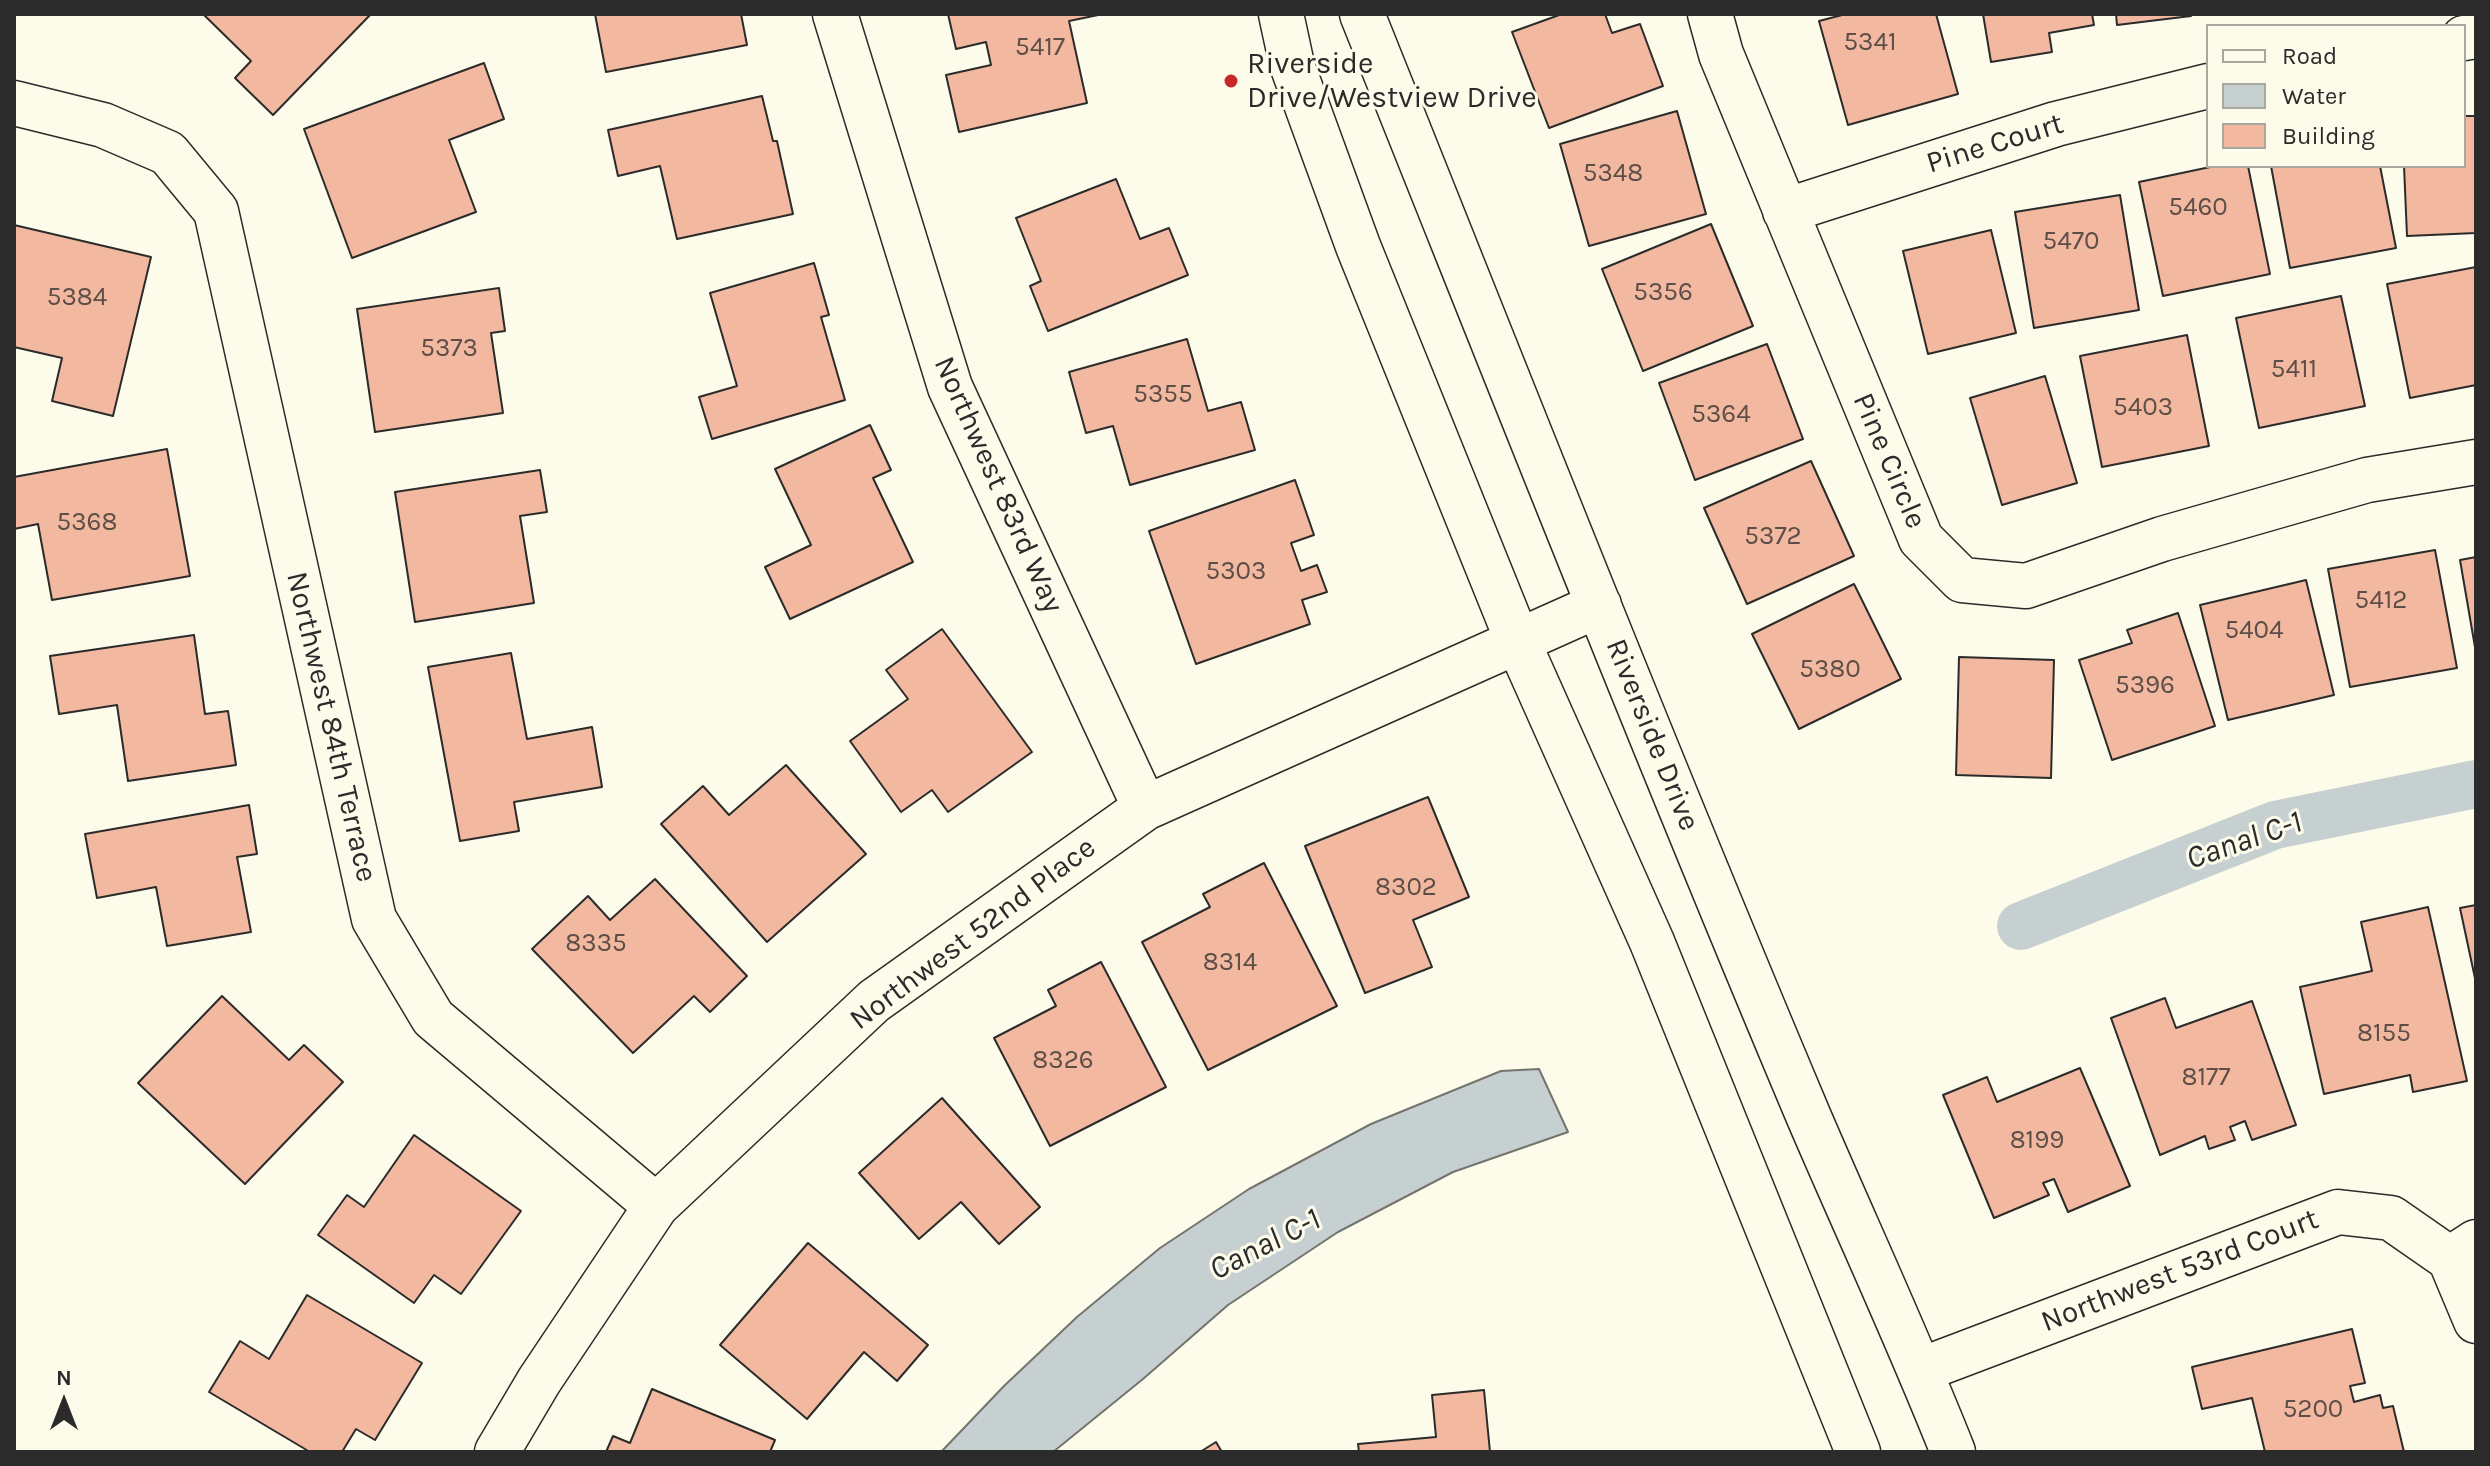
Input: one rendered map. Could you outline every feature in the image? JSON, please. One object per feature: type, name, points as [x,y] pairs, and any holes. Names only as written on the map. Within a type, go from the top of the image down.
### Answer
[{"type":"street","name":"Northwest 83rd Way","points":[[835,14],[950,387],[1145,808]]},
{"type":"street","points":[[1281,14],[1292,65],[1358,246],[1518,642],[1652,942],[1858,1452]]},
{"type":"street","name":"Riverside Drive","points":[[1362,14],[1599,605],[1809,1116],[1921,1370],[1953,1452]]},
{"type":"street","name":"Pine Circle","points":[[1710,14],[1721,54],[1921,539],[1962,580],[2026,586],[2162,539],[2367,480],[2476,462]]},
{"type":"street","name":"Pine Court","points":[[1785,211],[2056,124],[2206,86]]},
{"type":"street","name":"Northwest 84th Terrace","points":[[14,103],[103,125],[168,153],[216,211],[374,919],[433,1018],[656,1206]]},
{"type":"street","name":"Northwest 52nd Place","points":[[497,1452],[539,1381],[656,1206],[874,1001],[1145,808],[1599,605]]},
{"type":"street","name":"Northwest 53rd Court","points":[[1921,1370],[2338,1212],[2391,1218],[2463,1250]]},
{"type":"street","points":[[2463,1250],[2476,1321]]},
{"type":"water","points":[[1539,1069],[1568,1132],[1453,1172],[1338,1232],[1228,1305],[1053,1452],[941,1452],[1004,1386],[1077,1317],[1160,1248],[1249,1189],[1371,1124],[1501,1071]]},
{"type":"building","points":[[203,14],[371,14],[273,115],[235,78],[251,61]]},
{"type":"building","points":[[595,14],[741,14],[747,45],[606,72]]},
{"type":"building","points":[[948,14],[1103,14],[1069,21],[1087,103],[959,132],[946,75],[991,65],[986,42],[956,49]]},
{"type":"building","points":[[1562,14],[1605,14],[1612,33],[1640,24],[1663,86],[1549,128],[1512,32]]},
{"type":"building","points":[[1846,14],[1936,14],[1958,94],[1848,125],[1819,21]]},
{"type":"building","points":[[1983,14],[2092,14],[2094,25],[2049,33],[2052,52],[1991,62]]},
{"type":"building","points":[[2116,14],[2191,14],[2191,16],[2117,25]]},
{"type":"building","points":[[484,63],[504,119],[449,140],[476,212],[352,258],[304,129]]},
{"type":"building","points":[[762,96],[773,141],[777,141],[793,214],[677,239],[660,166],[618,176],[608,130]]},
{"type":"building","points":[[1677,111],[1706,214],[1589,246],[1560,144]]},
{"type":"building","points":[[2466,116],[2476,116],[2476,233],[2407,236],[2404,168],[2466,168]]},
{"type":"building","points":[[2206,168],[2248,168],[2270,274],[2163,296],[2139,182]]},
{"type":"building","points":[[2271,168],[2380,168],[2396,248],[2290,268]]},
{"type":"building","points":[[1116,179],[1140,239],[1169,228],[1188,275],[1048,331],[1030,286],[1041,281],[1016,218]]},
{"type":"building","points":[[2120,195],[2139,310],[2034,328],[2015,212]]},
{"type":"building","points":[[1711,224],[1753,326],[1643,371],[1602,269]]},
{"type":"building","points":[[14,225],[151,257],[113,416],[52,401],[62,358],[14,347]]},
{"type":"building","points":[[1991,230],[2016,333],[1928,354],[1903,251]]},
{"type":"building","points":[[814,263],[829,315],[821,317],[845,400],[712,439],[699,397],[737,386],[710,293]]},
{"type":"building","points":[[2476,267],[2476,385],[2410,398],[2387,284]]},
{"type":"building","points":[[499,288],[505,331],[491,333],[503,413],[375,432],[357,309]]},
{"type":"building","points":[[2341,296],[2365,406],[2259,428],[2236,318]]},
{"type":"building","points":[[2187,335],[2209,446],[2102,467],[2080,356]]},
{"type":"building","points":[[1187,339],[1208,411],[1241,402],[1255,450],[1130,485],[1113,426],[1086,433],[1069,372]]},
{"type":"building","points":[[1767,344],[1803,439],[1695,480],[1659,383]]},
{"type":"building","points":[[2045,376],[2077,483],[2002,505],[1970,398]]},
{"type":"building","points":[[870,425],[891,470],[873,478],[913,562],[790,619],[765,567],[811,545],[775,469]]},
{"type":"building","points":[[167,449],[190,576],[52,600],[38,524],[14,529],[14,477]]},
{"type":"building","points":[[1811,461],[1854,556],[1747,604],[1704,508]]},
{"type":"building","points":[[540,470],[547,512],[520,516],[534,603],[415,622],[395,492]]},
{"type":"building","points":[[1295,480],[1314,535],[1291,543],[1301,571],[1317,565],[1327,592],[1302,600],[1310,624],[1196,664],[1149,531]]},
{"type":"building","points":[[2435,550],[2457,668],[2350,687],[2328,569]]},
{"type":"building","points":[[2476,557],[2476,653],[2460,560]]},
{"type":"building","points":[[2306,580],[2334,695],[2228,720],[2200,605]]},
{"type":"building","points":[[1854,584],[1901,679],[1799,729],[1752,634]]},
{"type":"building","points":[[2178,613],[2215,726],[2112,760],[2079,660],[2132,643],[2127,630]]},
{"type":"building","points":[[942,629],[1032,752],[948,812],[932,790],[901,812],[850,741],[908,699],[886,670]]},
{"type":"building","points":[[194,635],[205,714],[228,711],[236,765],[128,781],[117,705],[59,714],[50,656]]},
{"type":"building","points":[[511,653],[527,739],[592,727],[602,787],[514,802],[519,831],[460,841],[428,667]]},
{"type":"building","points":[[1959,657],[2054,660],[2051,778],[1956,775]]},
{"type":"building","points":[[786,765],[866,854],[767,942],[661,824],[703,786],[729,815]]},
{"type":"building","points":[[1428,797],[1469,897],[1413,920],[1432,967],[1365,993],[1305,846]]},
{"type":"building","points":[[249,805],[257,854],[237,857],[251,932],[167,946],[156,887],[97,898],[85,834]]},
{"type":"building","points":[[1264,863],[1337,1006],[1208,1070],[1142,942],[1210,907],[1203,894]]},
{"type":"building","points":[[655,879],[747,976],[710,1012],[694,996],[633,1053],[532,949],[588,896],[610,920]]},
{"type":"building","points":[[2476,905],[2476,983],[2460,908]]},
{"type":"building","points":[[2428,907],[2467,1081],[2413,1092],[2410,1075],[2324,1094],[2300,987],[2372,971],[2361,922]]},
{"type":"building","points":[[1101,962],[1166,1087],[1050,1146],[994,1038],[1056,1006],[1048,990]]},
{"type":"building","points":[[222,996],[289,1060],[304,1045],[343,1082],[245,1184],[138,1083]]},
{"type":"building","points":[[2165,998],[2176,1028],[2252,1001],[2296,1125],[2252,1140],[2245,1121],[2230,1127],[2235,1140],[2209,1149],[2205,1136],[2160,1155],[2111,1018]]},
{"type":"building","points":[[2080,1068],[2130,1186],[2068,1212],[2054,1179],[2043,1183],[2049,1195],[1994,1218],[1943,1095],[1987,1077],[1997,1102]]},
{"type":"building","points":[[942,1098],[1040,1207],[999,1244],[961,1202],[919,1239],[859,1173]]},
{"type":"building","points":[[414,1135],[521,1211],[461,1294],[434,1275],[414,1303],[318,1235],[347,1195],[364,1207]]},
{"type":"building","points":[[808,1243],[928,1345],[897,1381],[864,1352],[807,1419],[720,1345]]},
{"type":"building","points":[[307,1295],[422,1363],[375,1440],[356,1429],[342,1452],[310,1452],[209,1392],[240,1341],[269,1359]]},
{"type":"building","points":[[2352,1329],[2365,1383],[2350,1386],[2354,1402],[2380,1395],[2383,1408],[2393,1406],[2404,1452],[2265,1452],[2252,1398],[2202,1409],[2192,1367]]},
{"type":"building","points":[[652,1389],[775,1440],[770,1452],[606,1452],[613,1436],[630,1443]]},
{"type":"building","points":[[1484,1390],[1490,1452],[1359,1452],[1358,1444],[1436,1437],[1432,1395]]},
{"type":"building","points":[[1216,1442],[1222,1452],[1200,1452]]},
{"type":"waterway","name":"Canal C-1","points":[[2021,926],[2275,825],[2476,784]]},
{"type":"place","name":"Riverside Drive/Westview Drive","points":[[1231,81]]}]
